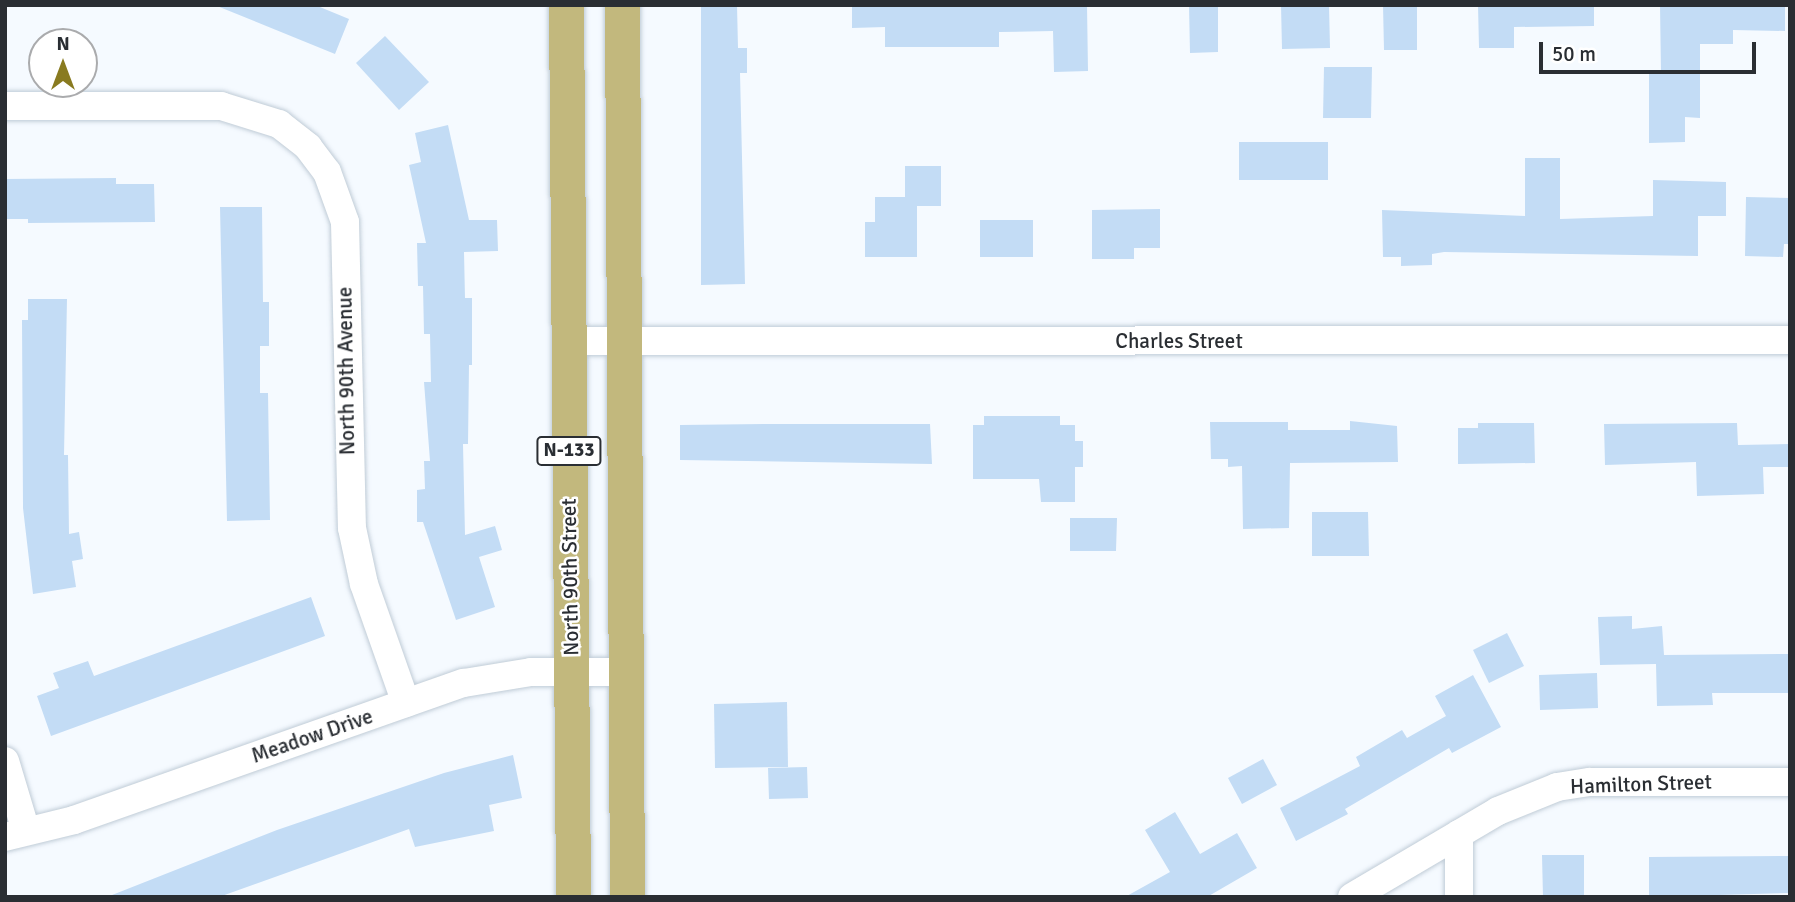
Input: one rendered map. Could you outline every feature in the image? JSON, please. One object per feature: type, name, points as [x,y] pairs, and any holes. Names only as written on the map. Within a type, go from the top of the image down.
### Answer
[{"type":"main road","name":"North 90th Street","points":[[566,5],[573,897]]},
{"type":"main road","name":"N-133","points":[[622,5],[627,897]]},
{"type":"street","name":"North 90th Avenue","points":[[5,106],[212,106],[255,113],[279,124],[308,147],[338,197],[345,222],[352,528],[364,584],[406,703]]},
{"type":"street","name":"Charles Street","points":[[568,341],[1790,340]]},
{"type":"street","name":"Meadow Drive","points":[[16,834],[74,820],[406,703],[500,675],[625,672]]},
{"type":"street","points":[[5,761],[16,834]]},
{"type":"street","name":"Hamilton Street","points":[[1352,897],[1508,806],[1558,787],[1590,782],[1790,782]]},
{"type":"street","points":[[1459,834],[1459,897]]},
{"type":"building","points":[[315,5],[349,19],[335,54],[217,6]]},
{"type":"building","points":[[701,5],[737,5],[738,48],[747,48],[747,73],[740,73],[745,284],[701,285]]},
{"type":"building","points":[[852,5],[1087,5],[1088,71],[1054,72],[1053,31],[999,32],[999,47],[885,47],[885,27],[852,28]]},
{"type":"building","points":[[1189,5],[1218,5],[1218,52],[1190,53]]},
{"type":"building","points":[[1281,5],[1329,5],[1330,48],[1282,49]]},
{"type":"building","points":[[1383,5],[1417,5],[1417,50],[1384,50]]},
{"type":"building","points":[[1478,5],[1594,5],[1594,26],[1514,27],[1514,48],[1479,48]]},
{"type":"building","points":[[1660,5],[1785,5],[1785,31],[1733,30],[1733,44],[1700,44],[1700,118],[1685,117],[1685,142],[1649,143],[1649,73],[1661,73]]},
{"type":"building","points":[[385,36],[429,82],[399,110],[356,63]]},
{"type":"building","points":[[1324,67],[1372,67],[1371,118],[1323,118]]},
{"type":"building","points":[[448,125],[469,220],[497,220],[498,251],[464,252],[465,298],[472,298],[472,365],[469,365],[468,444],[463,444],[465,535],[495,526],[502,550],[479,557],[495,607],[456,620],[423,522],[417,522],[417,490],[425,489],[424,461],[430,461],[424,382],[431,382],[430,334],[424,334],[423,286],[418,286],[417,243],[426,243],[409,165],[421,162],[415,133]]},
{"type":"building","points":[[1239,142],[1328,142],[1328,180],[1239,180]]},
{"type":"building","points":[[1525,158],[1560,158],[1560,219],[1653,216],[1653,180],[1726,182],[1726,216],[1698,216],[1698,256],[1444,252],[1432,254],[1432,265],[1401,266],[1401,257],[1383,257],[1382,210],[1525,216]]},
{"type":"building","points":[[905,166],[941,166],[941,206],[917,206],[917,257],[865,257],[865,222],[875,222],[875,197],[905,197]]},
{"type":"building","points":[[116,178],[116,184],[154,184],[155,222],[28,223],[28,219],[5,219],[5,179]]},
{"type":"building","points":[[1746,197],[1790,198],[1790,244],[1784,244],[1783,257],[1745,256]]},
{"type":"building","points":[[220,207],[262,207],[263,302],[269,302],[269,346],[260,346],[260,393],[268,393],[270,520],[227,521]]},
{"type":"building","points":[[1160,209],[1160,248],[1134,248],[1134,259],[1092,259],[1092,210]]},
{"type":"building","points":[[980,220],[1033,220],[1033,257],[980,257]]},
{"type":"building","points":[[28,299],[67,299],[64,455],[68,455],[69,534],[79,532],[83,559],[72,561],[76,587],[33,594],[23,508],[22,320],[28,320]]},
{"type":"building","points":[[984,416],[1060,416],[1060,425],[1075,425],[1075,441],[1083,441],[1083,467],[1075,467],[1075,502],[1041,502],[1039,479],[973,479],[973,425],[984,425]]},
{"type":"building","points":[[1350,421],[1397,426],[1398,462],[1290,463],[1289,528],[1243,529],[1242,466],[1228,467],[1228,459],[1211,459],[1210,422],[1288,422],[1288,430],[1350,430]]},
{"type":"building","points":[[1478,423],[1534,423],[1535,463],[1458,464],[1458,428],[1478,428]]},
{"type":"building","points":[[1737,423],[1738,445],[1790,444],[1790,467],[1763,467],[1764,494],[1697,496],[1696,462],[1605,465],[1604,424]]},
{"type":"building","points":[[930,424],[932,464],[680,460],[680,425]]},
{"type":"building","points":[[1312,512],[1368,512],[1369,556],[1312,556]]},
{"type":"building","points":[[1070,518],[1117,518],[1116,551],[1070,551]]},
{"type":"building","points":[[311,597],[325,636],[51,736],[37,696],[59,688],[53,673],[88,661],[94,676]]},
{"type":"building","points":[[1632,616],[1632,629],[1662,626],[1664,655],[1790,654],[1790,693],[1712,693],[1713,705],[1657,706],[1656,664],[1600,665],[1598,617]]},
{"type":"building","points":[[1507,633],[1524,666],[1489,683],[1473,650]]},
{"type":"building","points":[[1597,673],[1598,708],[1540,710],[1539,675]]},
{"type":"building","points":[[1473,675],[1501,727],[1452,753],[1449,748],[1345,809],[1348,814],[1296,841],[1280,808],[1360,766],[1356,757],[1402,730],[1407,738],[1446,716],[1435,696]]},
{"type":"building","points":[[787,702],[788,767],[715,768],[714,704]]},
{"type":"building","points":[[513,755],[522,798],[489,805],[494,831],[415,847],[409,829],[219,897],[107,897],[277,830],[444,773]]},
{"type":"building","points":[[1263,759],[1277,785],[1242,804],[1228,778]]},
{"type":"building","points":[[807,767],[808,798],[769,799],[768,768]]},
{"type":"building","points":[[1175,812],[1200,854],[1237,833],[1257,868],[1207,897],[1125,897],[1170,872],[1145,830]]},
{"type":"building","points":[[1542,855],[1584,855],[1584,897],[1543,897]]},
{"type":"building","points":[[1790,856],[1790,893],[1649,897],[1649,857]]}]
